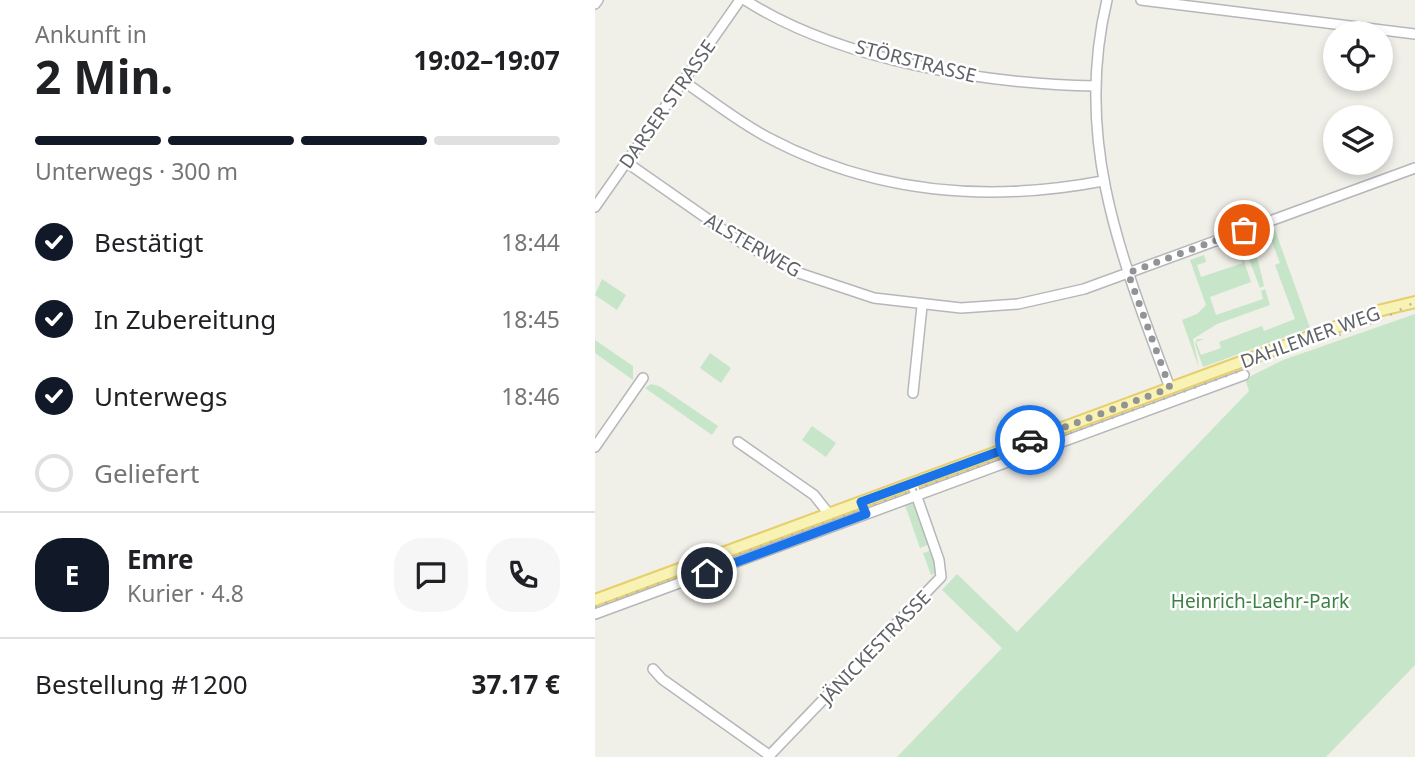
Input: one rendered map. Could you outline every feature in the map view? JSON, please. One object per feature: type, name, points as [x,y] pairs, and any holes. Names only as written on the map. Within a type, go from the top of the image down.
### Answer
[{"type":"main road","name":"DAHLEMER WEG","points":[[595,600],[1382,310],[1415,302]]},
{"type":"street","name":"DARSER STRASSE","points":[[595,207],[742,0]]},
{"type":"street","name":"STÖRSTRASSE","points":[[742,0],[821,35],[909,63],[988,79],[1096,86]]},
{"type":"street","points":[[1108,0],[1096,86],[1103,181],[1128,273],[1170,388]]},
{"type":"street","points":[[1141,0],[1415,34]]},
{"type":"street","points":[[683,81],[770,138],[820,161],[875,179],[934,190],[1000,193],[1103,181]]},
{"type":"street","name":"ALSTERWEG","points":[[626,162],[742,243],[782,266],[856,294],[922,306],[961,308],[1053,298],[1415,168]]},
{"type":"street","points":[[913,393],[922,306]]},
{"type":"street","points":[[1206,375],[1211,388]]},
{"type":"street","name":"DAHLEMER WEG","points":[[595,614],[1244,375]]},
{"type":"street","points":[[595,447],[643,377]]},
{"type":"street","points":[[1149,396],[1154,409]]},
{"type":"street","points":[[1085,420],[1089,433]]},
{"type":"street","points":[[738,442],[814,495],[829,514]]},
{"type":"street","points":[[1024,442],[1028,456]]},
{"type":"street","points":[[1011,447],[1016,461]]},
{"type":"street","points":[[988,456],[993,469]]},
{"type":"street","points":[[964,464],[969,477]]},
{"type":"street","points":[[947,470],[952,484]]},
{"type":"street","name":"JÄNICKESTRASSE","points":[[769,756],[941,577],[939,560],[912,483]]},
{"type":"street","points":[[861,502],[866,514]]},
{"type":"street","points":[[717,555],[722,568]]},
{"type":"street","points":[[688,566],[693,579]]},
{"type":"street","points":[[610,594],[615,607]]},
{"type":"street","points":[[653,669],[661,679],[769,756]]},
{"type":"green space","points":[[1275,230],[1310,328],[1203,367],[1195,344],[1197,339],[1204,339],[1196,342],[1201,355],[1221,348],[1219,342],[1262,326],[1264,331],[1295,319],[1275,265],[1280,263],[1272,242],[1260,246],[1263,254],[1260,255],[1254,237]]},
{"type":"green space","points":[[1238,243],[1251,282],[1210,297],[1216,315],[1263,299],[1261,291],[1265,289],[1270,305],[1217,324],[1193,339],[1199,368],[1182,320],[1197,314],[1206,305],[1190,260],[1204,255],[1206,262],[1197,265],[1201,277],[1243,263],[1239,251],[1230,253],[1227,247]]},
{"type":"green space","points":[[1255,248],[1264,286],[1260,288],[1246,251]]},
{"type":"green space","points":[[602,279],[626,295],[617,310],[595,295]]},
{"type":"green space","name":"Heinrich-Laehr-Park","points":[[1415,314],[1415,665],[1326,757],[897,757],[1002,648],[942,590],[957,574],[1017,632],[1249,391],[1245,379],[1283,360]]},
{"type":"green space","points":[[595,340],[633,366],[633,380],[595,353]]},
{"type":"green space","points":[[710,353],[731,368],[721,383],[700,368]]},
{"type":"green space","points":[[651,384],[659,386],[718,426],[712,435],[645,388]]},
{"type":"green space","points":[[812,426],[836,443],[826,457],[802,440]]},
{"type":"green space","points":[[914,502],[930,544],[920,548],[905,505]]},
{"type":"green space","points":[[860,508],[861,513],[725,562],[722,559]]},
{"type":"green space","points":[[932,550],[936,573],[931,575],[923,553]]},
{"type":"green space","points":[[687,572],[688,576],[616,602],[615,598]]},
{"type":"railway","points":[[595,607],[1382,319],[1415,302]]},
{"type":"way so far","points":[[1030,440],[1170,388],[1128,273],[1244,230]]},
{"type":"route","points":[[707,573],[866,514],[861,502],[1030,440]]}]
